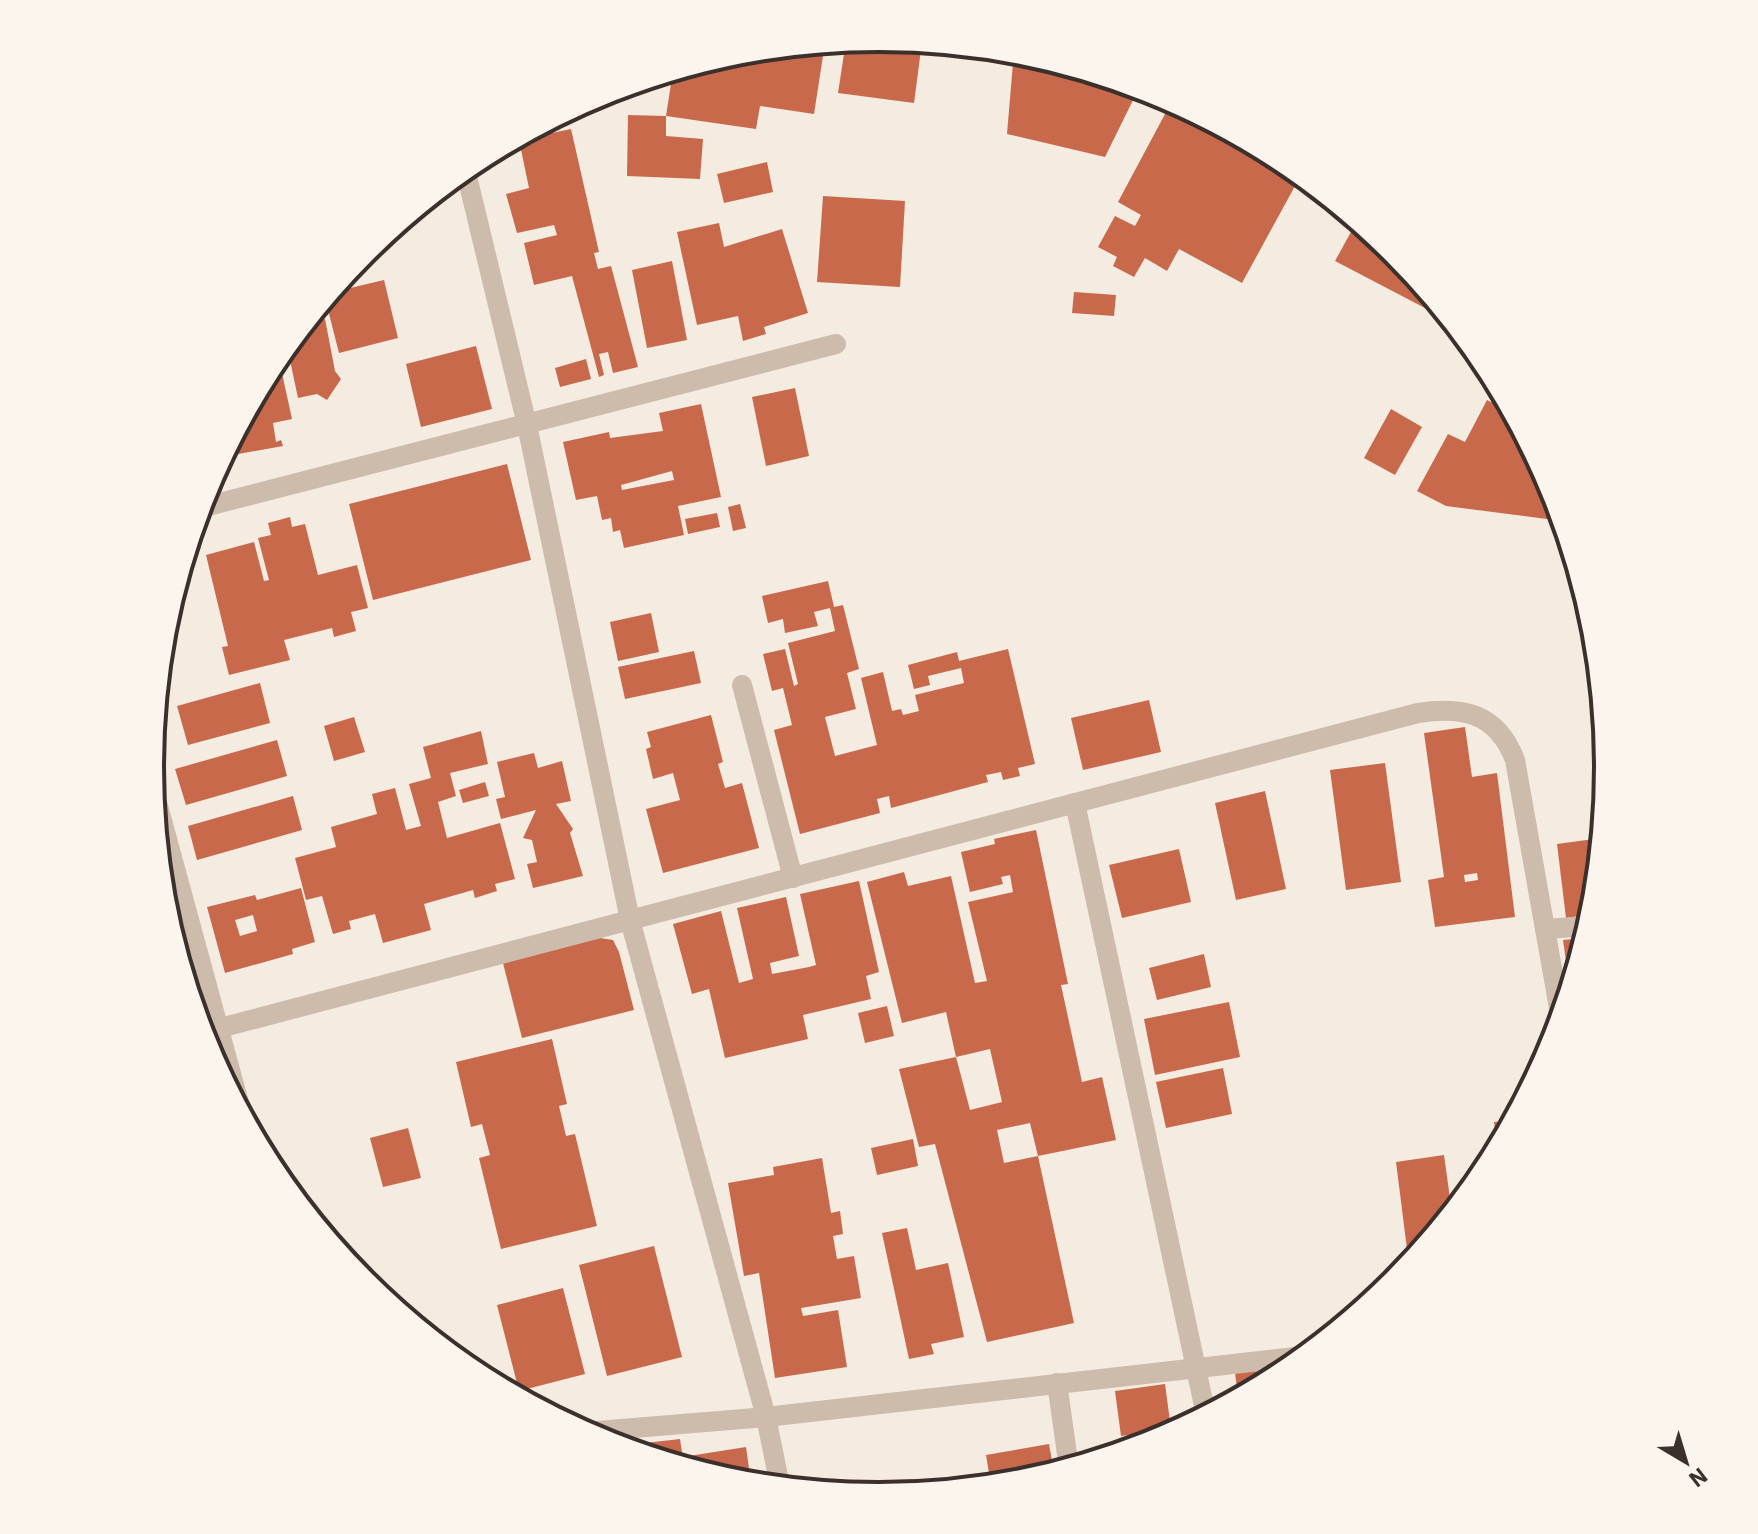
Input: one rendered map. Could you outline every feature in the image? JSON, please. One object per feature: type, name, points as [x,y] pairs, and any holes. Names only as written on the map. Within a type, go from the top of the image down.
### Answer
[{"type":"street","points":[[468,182],[527,425],[630,920],[766,1417],[778,1475]]},
{"type":"street","points":[[214,504],[836,344]]},
{"type":"street","points":[[742,685],[793,878]]},
{"type":"street","points":[[214,1030],[1418,713],[1463,710],[1488,723],[1510,748],[1515,760],[1557,995]]},
{"type":"street","points":[[1075,803],[1204,1403]]},
{"type":"street","points":[[170,863],[202,997]]},
{"type":"street","points":[[1545,929],[1575,927]]},
{"type":"street","points":[[610,1430],[766,1417],[1280,1359]]},
{"type":"street","points":[[1057,1383],[1067,1457]]},
{"type":"building","points":[[844,53],[920,54],[914,103],[838,93]]},
{"type":"building","points":[[823,55],[814,114],[760,106],[756,129],[666,116],[671,83],[740,66]]},
{"type":"building","points":[[1013,65],[1064,76],[1134,99],[1105,157],[1007,134]]},
{"type":"building","points":[[1166,112],[1236,148],[1295,186],[1242,283],[1179,249],[1167,271],[1145,258],[1134,277],[1113,266],[1117,257],[1098,247],[1115,216],[1135,226],[1141,215],[1118,202]]},
{"type":"building","points":[[628,115],[666,116],[666,136],[703,139],[700,179],[627,176]]},
{"type":"building","points":[[571,129],[599,252],[594,253],[598,269],[611,266],[638,367],[613,373],[608,352],[599,354],[604,375],[599,377],[572,276],[534,285],[524,243],[557,235],[554,225],[517,233],[506,194],[529,188],[521,149],[549,134]]},
{"type":"building","points":[[767,162],[773,192],[724,203],[717,174]]},
{"type":"building","points":[[823,196],[905,201],[900,287],[817,282]]},
{"type":"building","points":[[719,223],[724,247],[782,229],[808,313],[764,327],[766,334],[743,341],[738,316],[697,325],[677,232]]},
{"type":"building","points":[[1352,231],[1385,261],[1428,310],[1335,261]]},
{"type":"building","points":[[672,261],[687,340],[647,348],[632,270]]},
{"type":"building","points":[[384,280],[398,338],[339,353],[328,312],[348,289]]},
{"type":"building","points":[[1074,292],[1116,295],[1114,316],[1072,313]]},
{"type":"building","points":[[325,319],[335,371],[341,379],[327,400],[317,394],[298,398],[290,361]]},
{"type":"building","points":[[476,346],[492,409],[421,427],[406,364]]},
{"type":"building","points":[[586,359],[591,379],[560,387],[555,368]]},
{"type":"building","points":[[282,373],[292,419],[273,423],[276,442],[281,440],[283,446],[236,454]]},
{"type":"building","points":[[795,388],[809,456],[766,466],[752,397]]},
{"type":"building","points":[[1487,400],[1494,404],[1520,451],[1550,519],[1446,506],[1417,491],[1448,434],[1465,442]]},
{"type":"building","points":[[701,404],[721,497],[678,506],[684,535],[624,548],[620,530],[613,532],[611,518],[602,520],[597,496],[576,500],[563,442],[609,432],[610,438],[663,431],[659,413]],"holes":[[[672,471],[674,480],[622,490],[621,485]]]},
{"type":"building","points":[[1391,409],[1422,427],[1395,475],[1364,458]]},
{"type":"building","points":[[507,464],[531,560],[373,600],[349,504]]},
{"type":"building","points":[[740,504],[746,528],[733,531],[728,507]]},
{"type":"building","points":[[717,513],[720,527],[688,534],[685,519]]},
{"type":"building","points":[[290,517],[292,527],[305,524],[318,575],[357,565],[368,608],[351,612],[356,631],[334,637],[332,628],[284,640],[290,660],[229,675],[222,647],[228,646],[206,555],[254,542],[264,581],[269,580],[258,538],[271,535],[268,523]]},
{"type":"building","points":[[828,581],[834,607],[843,605],[859,669],[847,673],[856,709],[825,717],[835,756],[877,745],[861,678],[883,672],[892,711],[901,709],[903,715],[919,711],[915,695],[964,683],[961,668],[928,676],[930,685],[914,689],[908,665],[957,652],[959,661],[1008,649],[1035,764],[1018,768],[1020,776],[1003,780],[1001,772],[986,775],[988,782],[891,808],[889,796],[877,799],[880,813],[800,834],[774,730],[792,725],[783,688],[772,691],[763,654],[785,649],[794,686],[798,684],[788,643],[835,631],[830,608],[814,612],[818,626],[785,633],[783,619],[768,623],[762,596]]},
{"type":"building","points":[[651,613],[659,652],[618,661],[610,622]]},
{"type":"building","points":[[694,651],[701,683],[625,699],[618,667]]},
{"type":"building","points":[[260,683],[270,723],[188,745],[177,706]]},
{"type":"building","points":[[1149,700],[1161,752],[1083,770],[1071,718]]},
{"type":"building","points":[[711,715],[723,762],[718,764],[725,788],[742,783],[759,848],[663,873],[646,809],[680,800],[673,773],[653,779],[646,749],[651,747],[647,732]]},
{"type":"building","points":[[354,717],[365,752],[334,761],[324,726]]},
{"type":"building","points":[[1465,727],[1472,777],[1497,773],[1515,917],[1435,927],[1428,880],[1444,877],[1424,733]],"holes":[[[1477,873],[1478,880],[1465,882],[1464,875]]]},
{"type":"building","points":[[481,731],[488,764],[450,773],[456,796],[438,802],[447,838],[500,823],[515,879],[495,884],[497,891],[475,898],[473,890],[424,904],[431,930],[383,943],[375,914],[349,921],[351,929],[333,934],[322,896],[306,900],[295,858],[336,847],[331,827],[377,814],[372,794],[395,788],[406,830],[421,826],[409,784],[431,778],[423,747]]},
{"type":"building","points":[[277,740],[287,776],[186,805],[175,769]]},
{"type":"building","points":[[534,753],[538,768],[562,761],[571,801],[556,804],[573,829],[570,833],[583,876],[533,888],[527,864],[537,862],[532,840],[523,838],[536,810],[501,819],[496,799],[505,797],[497,762]]},
{"type":"building","points":[[1385,763],[1401,882],[1346,890],[1330,770]]},
{"type":"building","points":[[485,782],[489,796],[463,803],[459,790]]},
{"type":"building","points":[[1265,791],[1286,889],[1236,900],[1215,803]]},
{"type":"building","points":[[293,796],[302,830],[197,860],[188,826]]},
{"type":"building","points":[[1036,830],[1068,984],[1061,985],[1082,1082],[1102,1077],[1116,1140],[1038,1156],[1074,1323],[987,1342],[935,1144],[919,1147],[899,1069],[956,1057],[946,1012],[902,1023],[867,882],[904,872],[908,886],[951,876],[975,983],[987,981],[968,902],[1013,892],[1010,875],[1001,877],[1003,884],[970,892],[961,852],[995,844],[994,839]],"holes":[[[990,1049],[1002,1102],[970,1110],[956,1057]],[[1030,1123],[1038,1156],[1004,1163],[997,1130]]]},
{"type":"building","points":[[1590,840],[1578,916],[1566,918],[1557,844]]},
{"type":"building","points":[[1179,849],[1191,902],[1122,918],[1109,865]]},
{"type":"building","points":[[859,881],[879,972],[866,976],[871,999],[803,1015],[808,1039],[725,1058],[709,989],[692,994],[673,924],[721,911],[739,983],[753,979],[737,908],[786,897],[799,956],[770,963],[772,974],[809,967],[816,965],[800,894]]},
{"type":"building","points":[[301,888],[315,942],[292,949],[293,954],[225,973],[207,907],[255,895],[257,900]],"holes":[[[253,915],[257,931],[240,936],[235,920]]]},
{"type":"building","points":[[600,938],[613,940],[619,952],[634,1010],[522,1038],[503,963]]},
{"type":"building","points":[[1573,939],[1566,964],[1563,940]]},
{"type":"building","points":[[1204,954],[1211,987],[1157,1000],[1149,968]]},
{"type":"building","points":[[1229,1002],[1240,1057],[1155,1075],[1144,1019]]},
{"type":"building","points":[[887,1006],[894,1036],[865,1043],[858,1013]]},
{"type":"building","points":[[552,1039],[567,1104],[559,1106],[566,1136],[575,1134],[597,1226],[501,1249],[479,1158],[490,1155],[482,1124],[471,1127],[456,1062]]},
{"type":"building","points":[[1223,1068],[1232,1114],[1166,1128],[1156,1082]]},
{"type":"building","points":[[408,1128],[421,1178],[383,1187],[370,1138]]},
{"type":"building","points":[[913,1139],[918,1166],[877,1175],[871,1148]]},
{"type":"building","points":[[1444,1155],[1450,1197],[1407,1249],[1396,1162]]},
{"type":"building","points":[[822,1158],[831,1213],[840,1211],[843,1234],[833,1236],[837,1259],[854,1256],[861,1298],[801,1308],[803,1316],[838,1310],[847,1367],[775,1378],[759,1273],[744,1276],[728,1183],[774,1175],[773,1167]]},
{"type":"building","points":[[907,1228],[916,1270],[948,1263],[964,1337],[931,1344],[934,1354],[909,1359],[882,1233]]},
{"type":"building","points":[[654,1246],[682,1357],[607,1376],[579,1265]]},
{"type":"building","points":[[563,1288],[585,1374],[527,1389],[517,1384],[497,1305]]},
{"type":"building","points":[[1266,1368],[1237,1386],[1235,1372]]},
{"type":"building","points":[[1165,1384],[1170,1420],[1137,1434],[1121,1436],[1115,1391]]},
{"type":"building","points":[[680,1439],[682,1454],[649,1444],[646,1443]]},
{"type":"building","points":[[1049,1444],[1052,1461],[989,1473],[986,1455]]},
{"type":"building","points":[[746,1447],[749,1470],[694,1458],[689,1456]]}]
